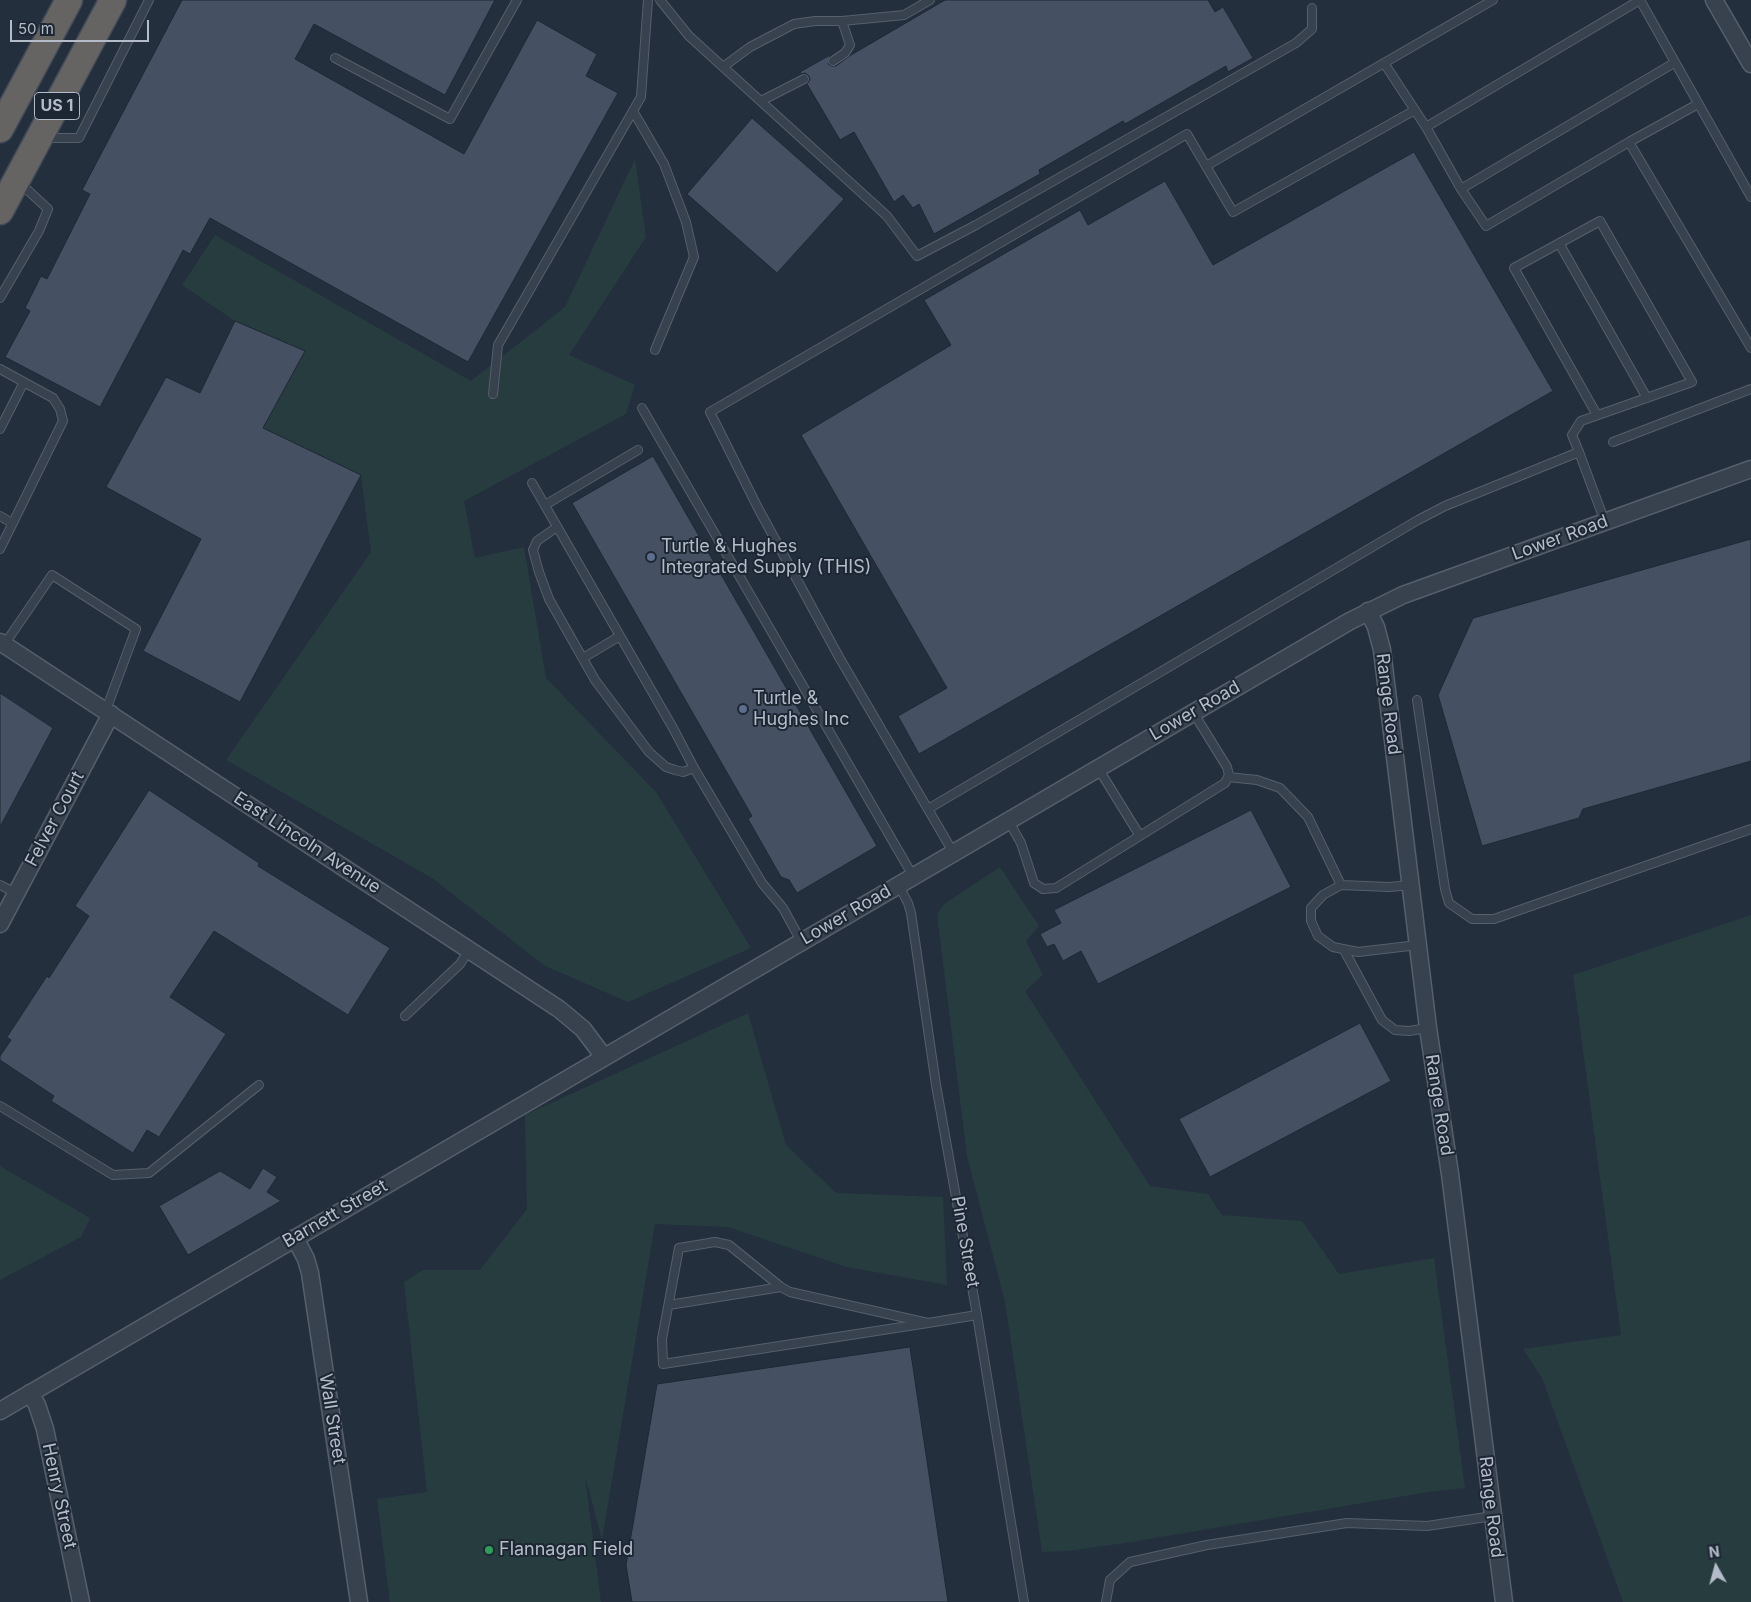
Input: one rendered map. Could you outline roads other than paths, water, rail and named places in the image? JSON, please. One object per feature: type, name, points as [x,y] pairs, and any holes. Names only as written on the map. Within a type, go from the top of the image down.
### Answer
[{"type":"highway","name":"US 1","points":[[0,129],[69,0]]},
{"type":"highway","name":"US 1","points":[[0,212],[113,0]]},
{"type":"street","points":[[1714,0],[1751,64]]},
{"type":"street","name":"Lower Road","points":[[670,1018],[1368,611],[1403,595],[1751,468]]},
{"type":"street","name":"Range Road","points":[[1368,611],[1376,627],[1381,645],[1428,1028],[1450,1174],[1504,1602]]},
{"type":"street","name":"East Lincoln Avenue","points":[[2,643],[565,1014],[583,1029],[604,1057]]},
{"type":"street","name":"Felver Court","points":[[0,924],[108,712]]},
{"type":"street","name":"Barnett Street","points":[[0,1411],[670,1018]]},
{"type":"street","name":"Wall Street","points":[[295,1238],[306,1259],[310,1273],[360,1602]]},
{"type":"street","name":"Henry Street","points":[[30,1393],[37,1405],[45,1429],[81,1602]]},
{"type":"lane","points":[[39,138],[79,138],[149,0]]},
{"type":"lane","points":[[335,58],[450,120],[517,0]]},
{"type":"lane","points":[[493,394],[498,345],[641,97],[648,0]]},
{"type":"lane","points":[[660,0],[689,36],[887,216],[917,256],[1296,44],[1312,30],[1312,8]]},
{"type":"lane","points":[[723,67],[750,46],[794,24],[904,14],[930,0]]},
{"type":"lane","points":[[1206,166],[1493,0]]},
{"type":"lane","points":[[1426,127],[1640,0],[1751,197]]},
{"type":"lane","points":[[833,61],[844,53],[850,45],[842,21]]},
{"type":"lane","points":[[1384,63],[1426,127],[1461,188],[1486,226],[1698,104]]},
{"type":"lane","points":[[1461,188],[1674,63]]},
{"type":"lane","points":[[761,102],[804,79]]},
{"type":"lane","points":[[953,852],[839,657],[758,508],[710,412],[1186,134],[1234,212],[1415,110]]},
{"type":"lane","points":[[633,111],[664,164],[686,222],[694,257],[655,350]]},
{"type":"lane","points":[[1629,142],[1751,348]]},
{"type":"lane","points":[[0,298],[39,231],[48,209],[17,180]]},
{"type":"lane","points":[[1597,415],[1514,268],[1600,221],[1692,382],[1581,421],[1572,435],[1605,522]]},
{"type":"lane","points":[[1559,243],[1646,398]]},
{"type":"lane","points":[[0,369],[53,398],[60,409],[63,421],[0,549]]},
{"type":"lane","points":[[0,429],[24,382]]},
{"type":"lane","points":[[1613,442],[1751,389]]},
{"type":"lane","points":[[642,408],[913,876]]},
{"type":"lane","points":[[544,505],[638,450]]},
{"type":"lane","points":[[928,809],[1430,513],[1579,452]]},
{"type":"lane","points":[[532,483],[694,768],[762,883],[783,908],[802,941]]},
{"type":"lane","points":[[0,516],[12,523]]},
{"type":"lane","points":[[557,527],[537,541],[533,550],[549,599],[603,691],[649,752],[666,768],[683,772],[694,768]]},
{"type":"lane","points":[[2,643],[52,575],[136,629],[108,712]]},
{"type":"lane","points":[[583,658],[620,636]]},
{"type":"lane","points":[[1417,700],[1444,889],[1449,903],[1472,919],[1494,919],[1751,829]]},
{"type":"lane","points":[[1008,820],[1021,843],[1034,883],[1043,889],[1056,888],[1225,783],[1228,778],[1227,767],[1194,712]]},
{"type":"lane","points":[[1098,768],[1140,836]]},
{"type":"lane","points":[[1228,778],[1257,780],[1280,788],[1308,817],[1341,885]]},
{"type":"lane","name":"Pine Street","points":[[898,884],[911,913],[936,1085],[978,1315],[1024,1602]]},
{"type":"lane","points":[[1411,885],[1389,887],[1354,884],[1341,885],[1323,895],[1311,908],[1312,921],[1318,936],[1332,947],[1344,950],[1358,952],[1418,945]]},
{"type":"lane","points":[[0,885],[16,893]]},
{"type":"lane","points":[[405,1016],[460,964],[469,950]]},
{"type":"lane","points":[[1344,950],[1382,1020],[1395,1030],[1409,1031],[1428,1028]]},
{"type":"lane","points":[[0,1106],[112,1175],[148,1174],[259,1085]]},
{"type":"lane","points":[[928,1323],[799,1295],[781,1287],[729,1245],[715,1242],[679,1248],[662,1339],[663,1364],[928,1323],[978,1315]]},
{"type":"lane","points":[[669,1305],[781,1287]]},
{"type":"lane","points":[[1106,1602],[1110,1580],[1130,1562],[1207,1545],[1347,1523],[1427,1526],[1492,1516]]},
{"type":"place","name":"Turtle & Hughes Integrated Supply (THIS)","points":[[651,557]]},
{"type":"place","name":"Turtle & Hughes Inc","points":[[743,709]]},
{"type":"place","name":"Flannagan Field","points":[[489,1550]]}]
